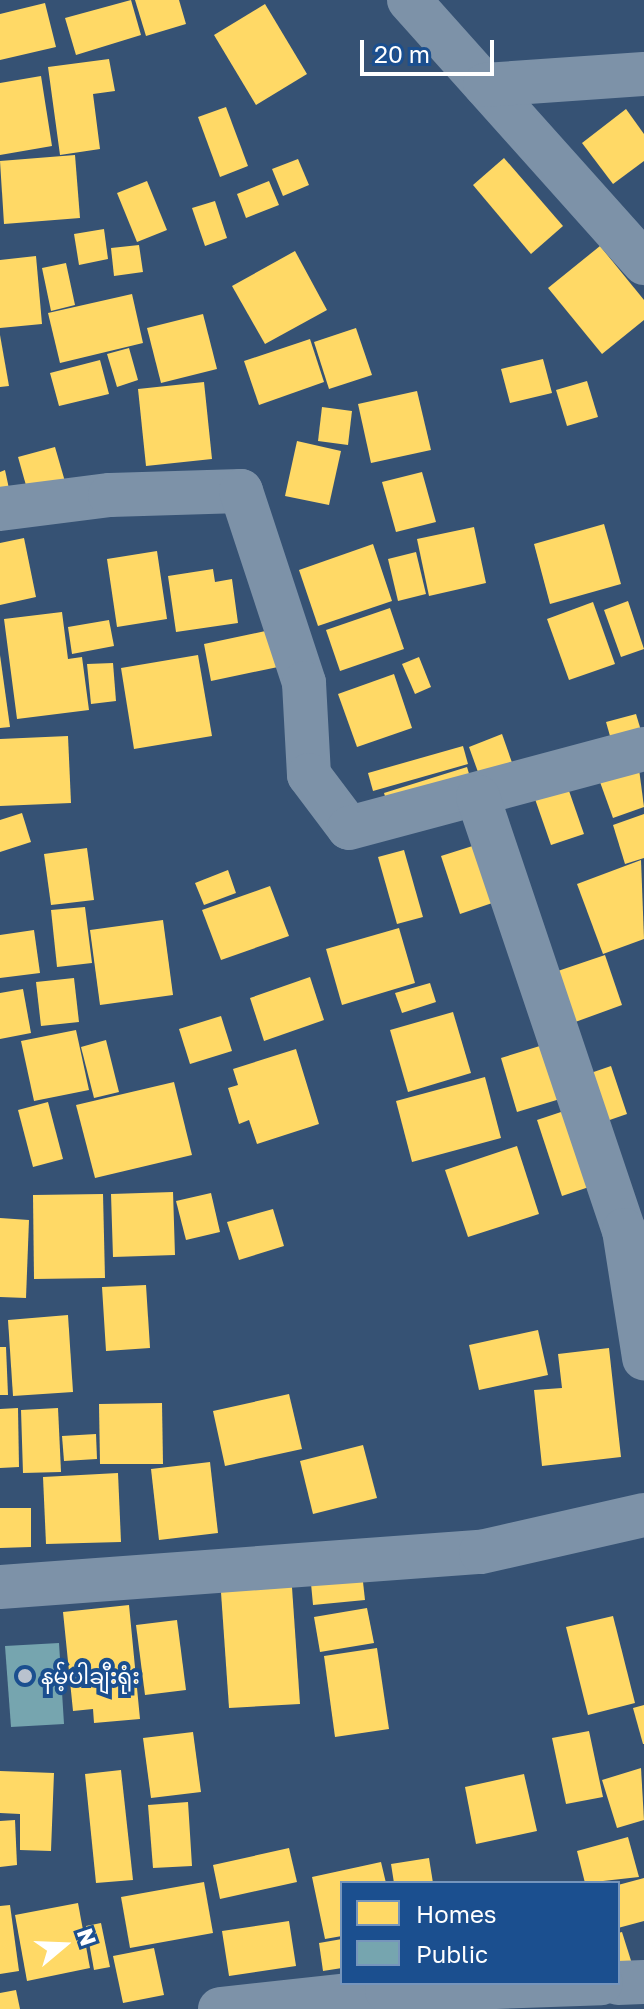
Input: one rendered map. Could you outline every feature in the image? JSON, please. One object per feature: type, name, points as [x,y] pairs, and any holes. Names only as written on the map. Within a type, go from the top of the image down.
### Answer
[{"type":"street","points":[[409,0],[644,263]]},
{"type":"street","points":[[485,85],[644,74]]},
{"type":"street","points":[[0,509],[110,495],[241,491],[304,683],[309,775],[349,828],[478,797],[644,749]]},
{"type":"street","points":[[478,797],[624,1230],[644,1358]]},
{"type":"street","points":[[0,1587],[481,1552],[644,1515]]},
{"type":"street","points":[[620,1983],[644,1982]]},
{"type":"street","points":[[240,2007],[486,1997],[585,1985]]},
{"type":"building: Homes","points":[[131,0],[141,35],[76,55],[65,18]]},
{"type":"building: Homes","points":[[135,0],[179,0],[186,24],[146,36]]},
{"type":"building: Homes","points":[[45,3],[56,47],[0,60],[0,14]]},
{"type":"building: Homes","points":[[265,4],[307,74],[256,105],[214,35]]},
{"type":"building: Homes","points":[[109,59],[115,91],[93,94],[100,149],[60,155],[48,67]]},
{"type":"building: Homes","points":[[41,76],[52,146],[0,155],[0,83]]},
{"type":"building: Homes","points":[[226,107],[248,166],[220,177],[198,117]]},
{"type":"building: Homes","points":[[626,109],[644,134],[644,161],[613,184],[582,143]]},
{"type":"building: Homes","points":[[75,155],[80,218],[4,224],[0,161]]},
{"type":"building: Homes","points":[[504,158],[563,226],[531,254],[473,185]]},
{"type":"building: Homes","points":[[298,159],[309,185],[283,196],[272,169]]},
{"type":"building: Homes","points":[[147,181],[167,230],[137,242],[117,193]]},
{"type":"building: Homes","points":[[269,181],[279,205],[246,218],[237,194]]},
{"type":"building: Homes","points":[[215,201],[227,238],[205,246],[192,208]]},
{"type":"building: Homes","points":[[104,229],[108,259],[79,265],[74,234]]},
{"type":"building: Homes","points":[[139,245],[143,272],[114,276],[111,248]]},
{"type":"building: Homes","points":[[600,246],[644,300],[644,320],[602,354],[548,288]]},
{"type":"building: Homes","points":[[295,251],[327,310],[265,344],[232,286]]},
{"type":"building: Homes","points":[[36,256],[42,324],[0,328],[0,260]]},
{"type":"building: Homes","points":[[66,263],[75,305],[51,311],[42,268]]},
{"type":"building: Homes","points":[[132,294],[143,343],[60,363],[48,313]]},
{"type":"building: Homes","points":[[203,314],[217,369],[161,383],[147,328]]},
{"type":"building: Homes","points":[[356,328],[372,375],[329,389],[314,342]]},
{"type":"building: Homes","points":[[0,335],[9,386],[0,387]]},
{"type":"building: Homes","points":[[310,339],[324,382],[259,405],[244,361]]},
{"type":"building: Homes","points":[[129,348],[138,380],[117,387],[107,354]]},
{"type":"building: Homes","points":[[543,359],[552,393],[510,403],[501,369]]},
{"type":"building: Homes","points":[[100,360],[109,394],[59,406],[50,373]]},
{"type":"building: Homes","points":[[587,381],[598,417],[567,426],[556,390]]},
{"type":"building: Homes","points":[[204,382],[212,459],[146,466],[138,389]]},
{"type":"building: Homes","points":[[417,391],[431,450],[371,463],[358,404]]},
{"type":"building: Homes","points":[[322,407],[352,411],[348,445],[318,441]]},
{"type":"building: Homes","points":[[297,441],[341,451],[329,505],[285,496]]},
{"type":"building: Homes","points":[[55,447],[68,492],[31,503],[18,457]]},
{"type":"building: Homes","points":[[5,470],[11,498],[0,500],[0,472]]},
{"type":"building: Homes","points":[[422,472],[436,522],[396,532],[382,482]]},
{"type":"building: Homes","points":[[604,524],[621,584],[550,604],[534,544]]},
{"type":"building: Homes","points":[[474,527],[486,583],[429,596],[417,539]]},
{"type":"building: Homes","points":[[24,538],[36,597],[0,605],[0,543]]},
{"type":"building: Homes","points":[[373,544],[392,601],[318,626],[299,570]]},
{"type":"building: Homes","points":[[157,551],[167,619],[117,627],[107,559]]},
{"type":"building: Homes","points":[[416,552],[426,594],[398,601],[388,559]]},
{"type":"building: Homes","points":[[213,569],[215,582],[232,579],[238,623],[176,632],[168,576]]},
{"type":"building: Homes","points":[[628,601],[644,649],[621,657],[604,610]]},
{"type":"building: Homes","points":[[593,602],[615,664],[569,680],[547,619]]},
{"type":"building: Homes","points":[[390,608],[404,649],[340,671],[326,630]]},
{"type":"building: Homes","points":[[62,612],[68,659],[82,657],[89,710],[17,719],[4,619]]},
{"type":"building: Homes","points":[[109,620],[114,646],[72,654],[68,627]]},
{"type":"building: Homes","points":[[270,630],[278,667],[211,681],[204,644]]},
{"type":"building: Homes","points":[[0,655],[10,727],[0,728]]},
{"type":"building: Homes","points":[[198,655],[212,736],[134,749],[121,668]]},
{"type":"building: Homes","points":[[419,657],[431,687],[415,694],[402,664]]},
{"type":"building: Homes","points":[[113,663],[116,701],[91,704],[87,664]]},
{"type":"building: Homes","points":[[394,674],[412,728],[357,747],[338,694]]},
{"type":"building: Homes","points":[[636,714],[642,734],[612,743],[606,722]]},
{"type":"building: Homes","points":[[502,734],[516,774],[483,786],[469,747]]},
{"type":"building: Homes","points":[[68,736],[71,803],[0,806],[0,739]]},
{"type":"building: Homes","points":[[463,746],[468,764],[373,791],[368,773]]},
{"type":"building: Homes","points":[[467,767],[474,790],[391,816],[384,793]]},
{"type":"building: Homes","points":[[639,769],[644,807],[613,818],[600,782]]},
{"type":"building: Homes","points":[[568,788],[584,834],[551,845],[535,799]]},
{"type":"building: Homes","points":[[22,813],[31,842],[0,852],[0,820]]},
{"type":"building: Homes","points":[[644,814],[644,858],[625,864],[613,825]]},
{"type":"building: Homes","points":[[482,843],[501,900],[460,914],[441,856]]},
{"type":"building: Homes","points":[[87,848],[94,900],[51,905],[44,854]]},
{"type":"building: Homes","points":[[404,850],[423,917],[397,924],[378,857]]},
{"type":"building: Homes","points":[[641,860],[644,939],[603,954],[577,884]]},
{"type":"building: Homes","points":[[228,870],[236,893],[204,905],[195,883]]},
{"type":"building: Homes","points":[[270,886],[289,936],[221,960],[202,910]]},
{"type":"building: Homes","points":[[85,907],[92,963],[57,967],[51,910]]},
{"type":"building: Homes","points":[[163,920],[173,995],[100,1005],[90,930]]},
{"type":"building: Homes","points":[[399,928],[415,983],[342,1005],[326,949]]},
{"type":"building: Homes","points":[[34,930],[40,973],[0,978],[0,935]]},
{"type":"building: Homes","points":[[605,955],[622,1005],[567,1025],[549,974]]},
{"type":"building: Homes","points":[[310,977],[324,1020],[264,1041],[250,998]]},
{"type":"building: Homes","points":[[74,978],[79,1022],[41,1026],[36,982]]},
{"type":"building: Homes","points":[[430,983],[436,1002],[402,1013],[395,993]]},
{"type":"building: Homes","points":[[23,989],[31,1033],[0,1039],[0,993]]},
{"type":"building: Homes","points":[[453,1012],[471,1073],[408,1092],[390,1030]]},
{"type":"building: Homes","points":[[221,1016],[232,1051],[190,1064],[179,1029]]},
{"type":"building: Homes","points":[[76,1030],[89,1090],[34,1101],[21,1041]]},
{"type":"building: Homes","points":[[106,1040],[119,1092],[94,1098],[81,1047]]},
{"type":"building: Homes","points":[[543,1045],[560,1099],[517,1112],[501,1058]]},
{"type":"building: Homes","points":[[296,1049],[319,1124],[257,1144],[249,1120],[239,1124],[228,1088],[238,1085],[233,1069]]},
{"type":"building: Homes","points":[[611,1066],[627,1114],[598,1124],[582,1076]]},
{"type":"building: Homes","points":[[485,1077],[501,1138],[412,1162],[396,1101]]},
{"type":"building: Homes","points":[[174,1082],[192,1155],[95,1178],[76,1105]]},
{"type":"building: Homes","points":[[48,1102],[63,1159],[33,1167],[18,1110]]},
{"type":"building: Homes","points":[[576,1107],[601,1183],[562,1196],[537,1120]]},
{"type":"building: Homes","points":[[517,1146],[539,1214],[468,1237],[445,1170]]},
{"type":"building: Homes","points":[[173,1192],[175,1255],[113,1257],[111,1194]]},
{"type":"building: Homes","points":[[211,1193],[220,1232],[186,1240],[176,1201]]},
{"type":"building: Homes","points":[[103,1194],[105,1278],[34,1279],[33,1195]]},
{"type":"building: Homes","points":[[273,1209],[284,1246],[239,1260],[227,1222]]},
{"type":"building: Homes","points":[[0,1218],[29,1220],[26,1298],[0,1297]]},
{"type":"building: Homes","points":[[146,1285],[150,1348],[106,1351],[102,1287]]},
{"type":"building: Homes","points":[[68,1315],[73,1392],[13,1396],[8,1320]]},
{"type":"building: Homes","points":[[538,1330],[548,1375],[479,1390],[469,1345]]},
{"type":"building: Homes","points":[[0,1347],[6,1347],[8,1395],[0,1395]]},
{"type":"building: Homes","points":[[609,1348],[621,1457],[542,1466],[534,1390],[562,1388],[558,1354]]},
{"type":"building: Homes","points":[[289,1394],[302,1449],[225,1466],[213,1411]]},
{"type":"building: Homes","points":[[162,1403],[163,1464],[100,1464],[99,1404]]},
{"type":"building: Homes","points":[[18,1408],[19,1467],[0,1468],[0,1409]]},
{"type":"building: Homes","points":[[58,1408],[61,1472],[23,1473],[21,1410]]},
{"type":"building: Homes","points":[[96,1434],[97,1459],[64,1461],[62,1436]]},
{"type":"building: Homes","points":[[363,1445],[377,1498],[313,1514],[300,1461]]},
{"type":"building: Homes","points":[[210,1462],[218,1533],[159,1540],[151,1469]]},
{"type":"building: Homes","points":[[118,1473],[121,1542],[46,1544],[43,1477]]},
{"type":"building: Homes","points":[[0,1508],[31,1508],[31,1547],[0,1548]]},
{"type":"building: Homes","points":[[359,1546],[365,1600],[313,1605],[308,1551]]},
{"type":"building: Homes","points":[[291,1573],[300,1704],[229,1708],[220,1578]]},
{"type":"building: Homes","points":[[129,1605],[140,1719],[94,1723],[93,1709],[73,1711],[63,1612]]},
{"type":"building: Homes","points":[[367,1608],[374,1643],[320,1652],[314,1617]]},
{"type":"building: Homes","points":[[613,1616],[635,1703],[588,1715],[566,1627]]},
{"type":"building: Homes","points":[[177,1620],[186,1690],[145,1695],[136,1625]]},
{"type":"building: Homes","points":[[377,1648],[389,1729],[335,1737],[324,1656]]},
{"type":"building: Homes","points":[[644,1705],[644,1744],[643,1744],[633,1708]]},
{"type":"building: Homes","points":[[589,1731],[603,1797],[566,1804],[552,1738]]},
{"type":"building: Homes","points":[[193,1732],[201,1792],[151,1798],[143,1738]]},
{"type":"building: Homes","points":[[641,1768],[644,1820],[617,1828],[602,1780]]},
{"type":"building: Homes","points":[[121,1770],[133,1880],[96,1883],[85,1774]]},
{"type":"building: Homes","points":[[0,1771],[54,1773],[51,1851],[20,1850],[20,1814],[0,1813]]},
{"type":"building: Homes","points":[[524,1774],[537,1831],[476,1844],[465,1787]]},
{"type":"building: Homes","points":[[188,1802],[192,1866],[153,1868],[148,1805]]},
{"type":"building: Homes","points":[[15,1820],[17,1865],[0,1867],[0,1821]]},
{"type":"building: Homes","points":[[628,1837],[639,1877],[584,1881],[577,1851]]},
{"type":"building: Homes","points":[[289,1848],[297,1882],[220,1899],[213,1865]]},
{"type":"building: Homes","points":[[429,1858],[433,1881],[394,1881],[391,1864]]},
{"type":"building: Homes","points":[[381,1862],[386,1881],[340,1881],[340,1936],[325,1939],[312,1877]]},
{"type":"building: Homes","points":[[644,1878],[644,1921],[620,1927],[620,1884]]},
{"type":"building: Homes","points":[[204,1882],[213,1933],[130,1948],[121,1897]]},
{"type":"building: Homes","points":[[78,1903],[90,1968],[27,1981],[15,1915]]},
{"type":"building: Homes","points":[[10,1905],[19,1971],[0,1974],[0,1906]]},
{"type":"building: Homes","points":[[289,1921],[296,1966],[229,1976],[222,1931]]},
{"type":"building: Homes","points":[[101,1923],[110,1967],[94,1970],[86,1926]]},
{"type":"building: Homes","points":[[620,1932],[633,1967],[620,1971]]},
{"type":"building: Homes","points":[[340,1939],[340,1968],[323,1971],[319,1943]]},
{"type":"building: Homes","points":[[154,1948],[164,1995],[123,2003],[113,1956]]},
{"type":"building: Homes","points":[[16,1990],[20,2009],[0,2009],[0,1993]]},
{"type":"building: Public","points":[[59,1643],[64,1724],[11,1727],[5,1646]]},
{"type":"place","name":"နမ့်ပါချီးရုံး","points":[[25,1676]]}]
